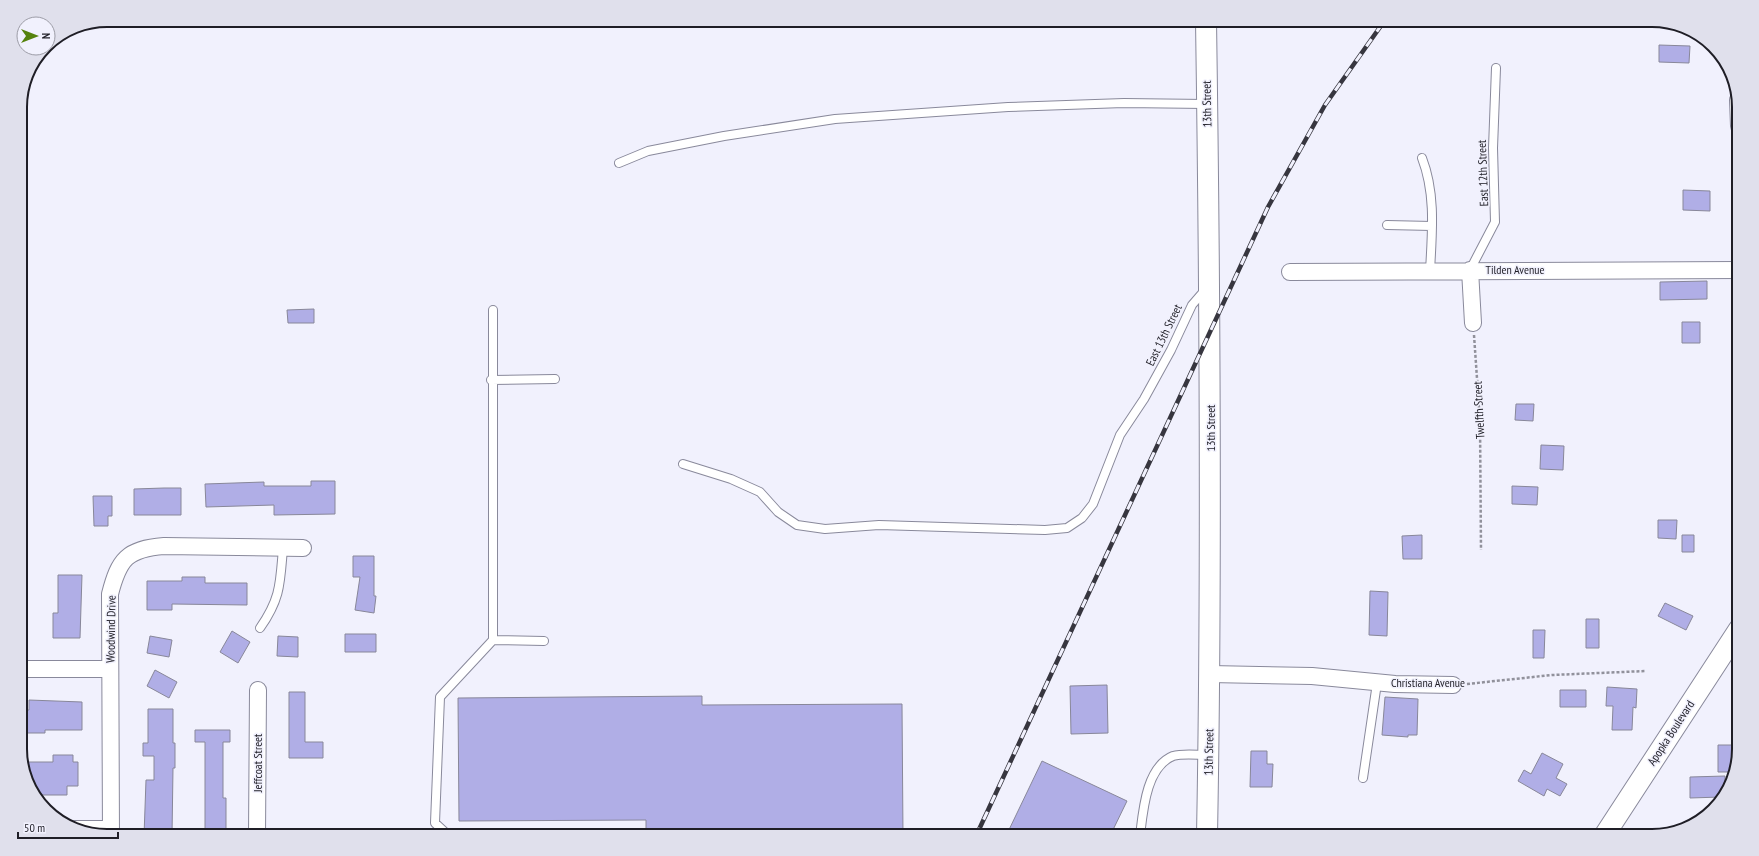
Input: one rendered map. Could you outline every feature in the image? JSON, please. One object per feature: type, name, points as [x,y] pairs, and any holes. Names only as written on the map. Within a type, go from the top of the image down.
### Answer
[{"type":"street","name":"13th Street","points":[[1206,27],[1210,285],[1210,674],[1207,829]]},
{"type":"street","points":[[1470,270],[1473,323]]},
{"type":"street","name":"Tilden Avenue","points":[[1290,272],[1732,270]]},
{"type":"street","name":"Woodwind Drive","points":[[111,829],[110,594],[116,572],[128,556],[145,547],[303,548]]},
{"type":"street","name":"Apopka Boulevard","points":[[1609,829],[1732,640]]},
{"type":"street","points":[[27,669],[110,670]]},
{"type":"street","name":"Christiana Avenue","points":[[1210,674],[1312,676],[1378,682],[1453,685]]},
{"type":"street","name":"Jeffcoat Street","points":[[258,690],[258,829]]},
{"type":"lane","name":"East 12th Street","points":[[1470,270],[1495,222],[1493,148],[1496,68]]},
{"type":"lane","points":[[619,162],[648,151],[671,146],[724,136],[835,119],[1008,107],[1124,103],[1207,104]]},
{"type":"lane","points":[[1422,158],[1429,177],[1432,195],[1430,271]]},
{"type":"lane","points":[[1387,225],[1432,226]]},
{"type":"lane","name":"East 13th Street","points":[[683,464],[731,479],[760,492],[778,512],[797,525],[825,529],[879,525],[1045,530],[1067,528],[1082,518],[1093,504],[1120,435],[1144,399],[1171,350],[1192,305],[1210,285]]},
{"type":"lane","points":[[442,829],[436,823],[440,697],[493,640],[491,380],[493,310]]},
{"type":"lane","points":[[491,380],[555,379]]},
{"type":"lane","points":[[260,628],[274,607],[277,598],[283,548]]},
{"type":"lane","points":[[493,640],[544,641]]},
{"type":"lane","points":[[1363,778],[1378,682]]},
{"type":"lane","points":[[1141,829],[1146,795],[1156,771],[1165,760],[1175,756],[1208,755]]},
{"type":"path","name":"Twelfth Street","points":[[1473,323],[1480,422],[1481,550]]},
{"type":"path","name":"Christiana Avenue","points":[[1453,685],[1552,674],[1646,671]]},
{"type":"building","points":[[1659,45],[1690,46],[1689,63],[1659,62]]},
{"type":"building","points":[[1683,190],[1710,191],[1710,211],[1683,210]]},
{"type":"building","points":[[1707,281],[1707,299],[1660,300],[1660,282]]},
{"type":"building","points":[[314,309],[314,323],[288,323],[287,310]]},
{"type":"building","points":[[1682,322],[1700,322],[1700,343],[1682,343]]},
{"type":"building","points":[[1516,404],[1534,404],[1533,421],[1515,420]]},
{"type":"building","points":[[1541,445],[1564,446],[1563,470],[1540,469]]},
{"type":"building","points":[[311,481],[335,481],[335,514],[274,515],[274,505],[206,507],[205,484],[264,482],[264,486],[311,486]]},
{"type":"building","points":[[1512,486],[1538,487],[1537,505],[1512,504]]},
{"type":"building","points":[[181,488],[181,515],[134,515],[134,489]]},
{"type":"building","points":[[93,496],[112,496],[112,516],[108,516],[108,526],[94,526]]},
{"type":"building","points":[[1658,520],[1677,520],[1676,539],[1658,538]]},
{"type":"building","points":[[1422,535],[1422,559],[1403,559],[1402,536]]},
{"type":"building","points":[[1682,535],[1694,535],[1694,552],[1682,552]]},
{"type":"building","points":[[353,556],[374,556],[374,596],[376,596],[374,613],[355,610],[360,577],[353,577]]},
{"type":"building","points":[[58,575],[82,575],[80,638],[53,638],[53,613],[58,613]]},
{"type":"building","points":[[182,577],[205,577],[205,583],[247,583],[247,605],[172,604],[172,610],[147,610],[147,581],[182,581]]},
{"type":"building","points":[[1370,591],[1388,592],[1387,636],[1369,635]]},
{"type":"building","points":[[1665,603],[1693,616],[1686,630],[1658,616]]},
{"type":"building","points":[[1586,619],[1599,619],[1599,648],[1586,648]]},
{"type":"building","points":[[1533,630],[1545,630],[1544,658],[1533,658]]},
{"type":"building","points":[[232,631],[250,642],[238,663],[220,652]]},
{"type":"building","points":[[345,634],[376,634],[376,652],[345,652]]},
{"type":"building","points":[[150,636],[172,640],[169,657],[147,653]]},
{"type":"building","points":[[278,636],[298,637],[298,657],[277,656]]},
{"type":"building","points":[[155,670],[177,682],[169,698],[147,686]]},
{"type":"building","points":[[1107,685],[1108,733],[1071,734],[1070,686]]},
{"type":"building","points":[[1607,687],[1637,689],[1636,708],[1633,707],[1632,730],[1612,730],[1613,706],[1606,706]]},
{"type":"building","points":[[1560,690],[1586,690],[1586,707],[1560,707]]},
{"type":"building","points":[[289,692],[305,692],[305,742],[323,742],[323,758],[289,758]]},
{"type":"building","points":[[702,696],[702,705],[902,704],[903,829],[646,829],[646,820],[459,821],[458,698]]},
{"type":"building","points":[[1385,697],[1418,699],[1417,735],[1408,735],[1408,737],[1382,735]]},
{"type":"building","points":[[29,700],[82,702],[82,730],[45,730],[45,733],[27,733],[27,710],[29,710]]},
{"type":"building","points":[[148,709],[173,709],[175,768],[173,768],[172,829],[144,829],[146,780],[154,780],[154,756],[143,756],[143,743],[148,743]]},
{"type":"building","points":[[195,730],[230,730],[230,742],[223,742],[223,798],[226,798],[226,829],[205,829],[205,742],[195,742]]},
{"type":"building","points":[[1718,745],[1732,745],[1729,772],[1718,772]]},
{"type":"building","points":[[1251,751],[1267,751],[1267,764],[1273,764],[1272,787],[1250,787]]},
{"type":"building","points":[[1542,753],[1563,764],[1556,778],[1567,784],[1560,796],[1547,789],[1544,796],[1518,781],[1524,770],[1531,774]]},
{"type":"building","points":[[53,755],[73,755],[73,762],[78,762],[78,786],[67,786],[67,795],[42,795],[31,775],[29,762],[53,762]]},
{"type":"building","points":[[1042,761],[1127,801],[1113,829],[1009,829]]},
{"type":"building","points":[[1725,776],[1725,782],[1715,797],[1690,798],[1690,777]]},
{"type":"railway","points":[[979,829],[1268,207],[1325,105],[1380,27]]}]
